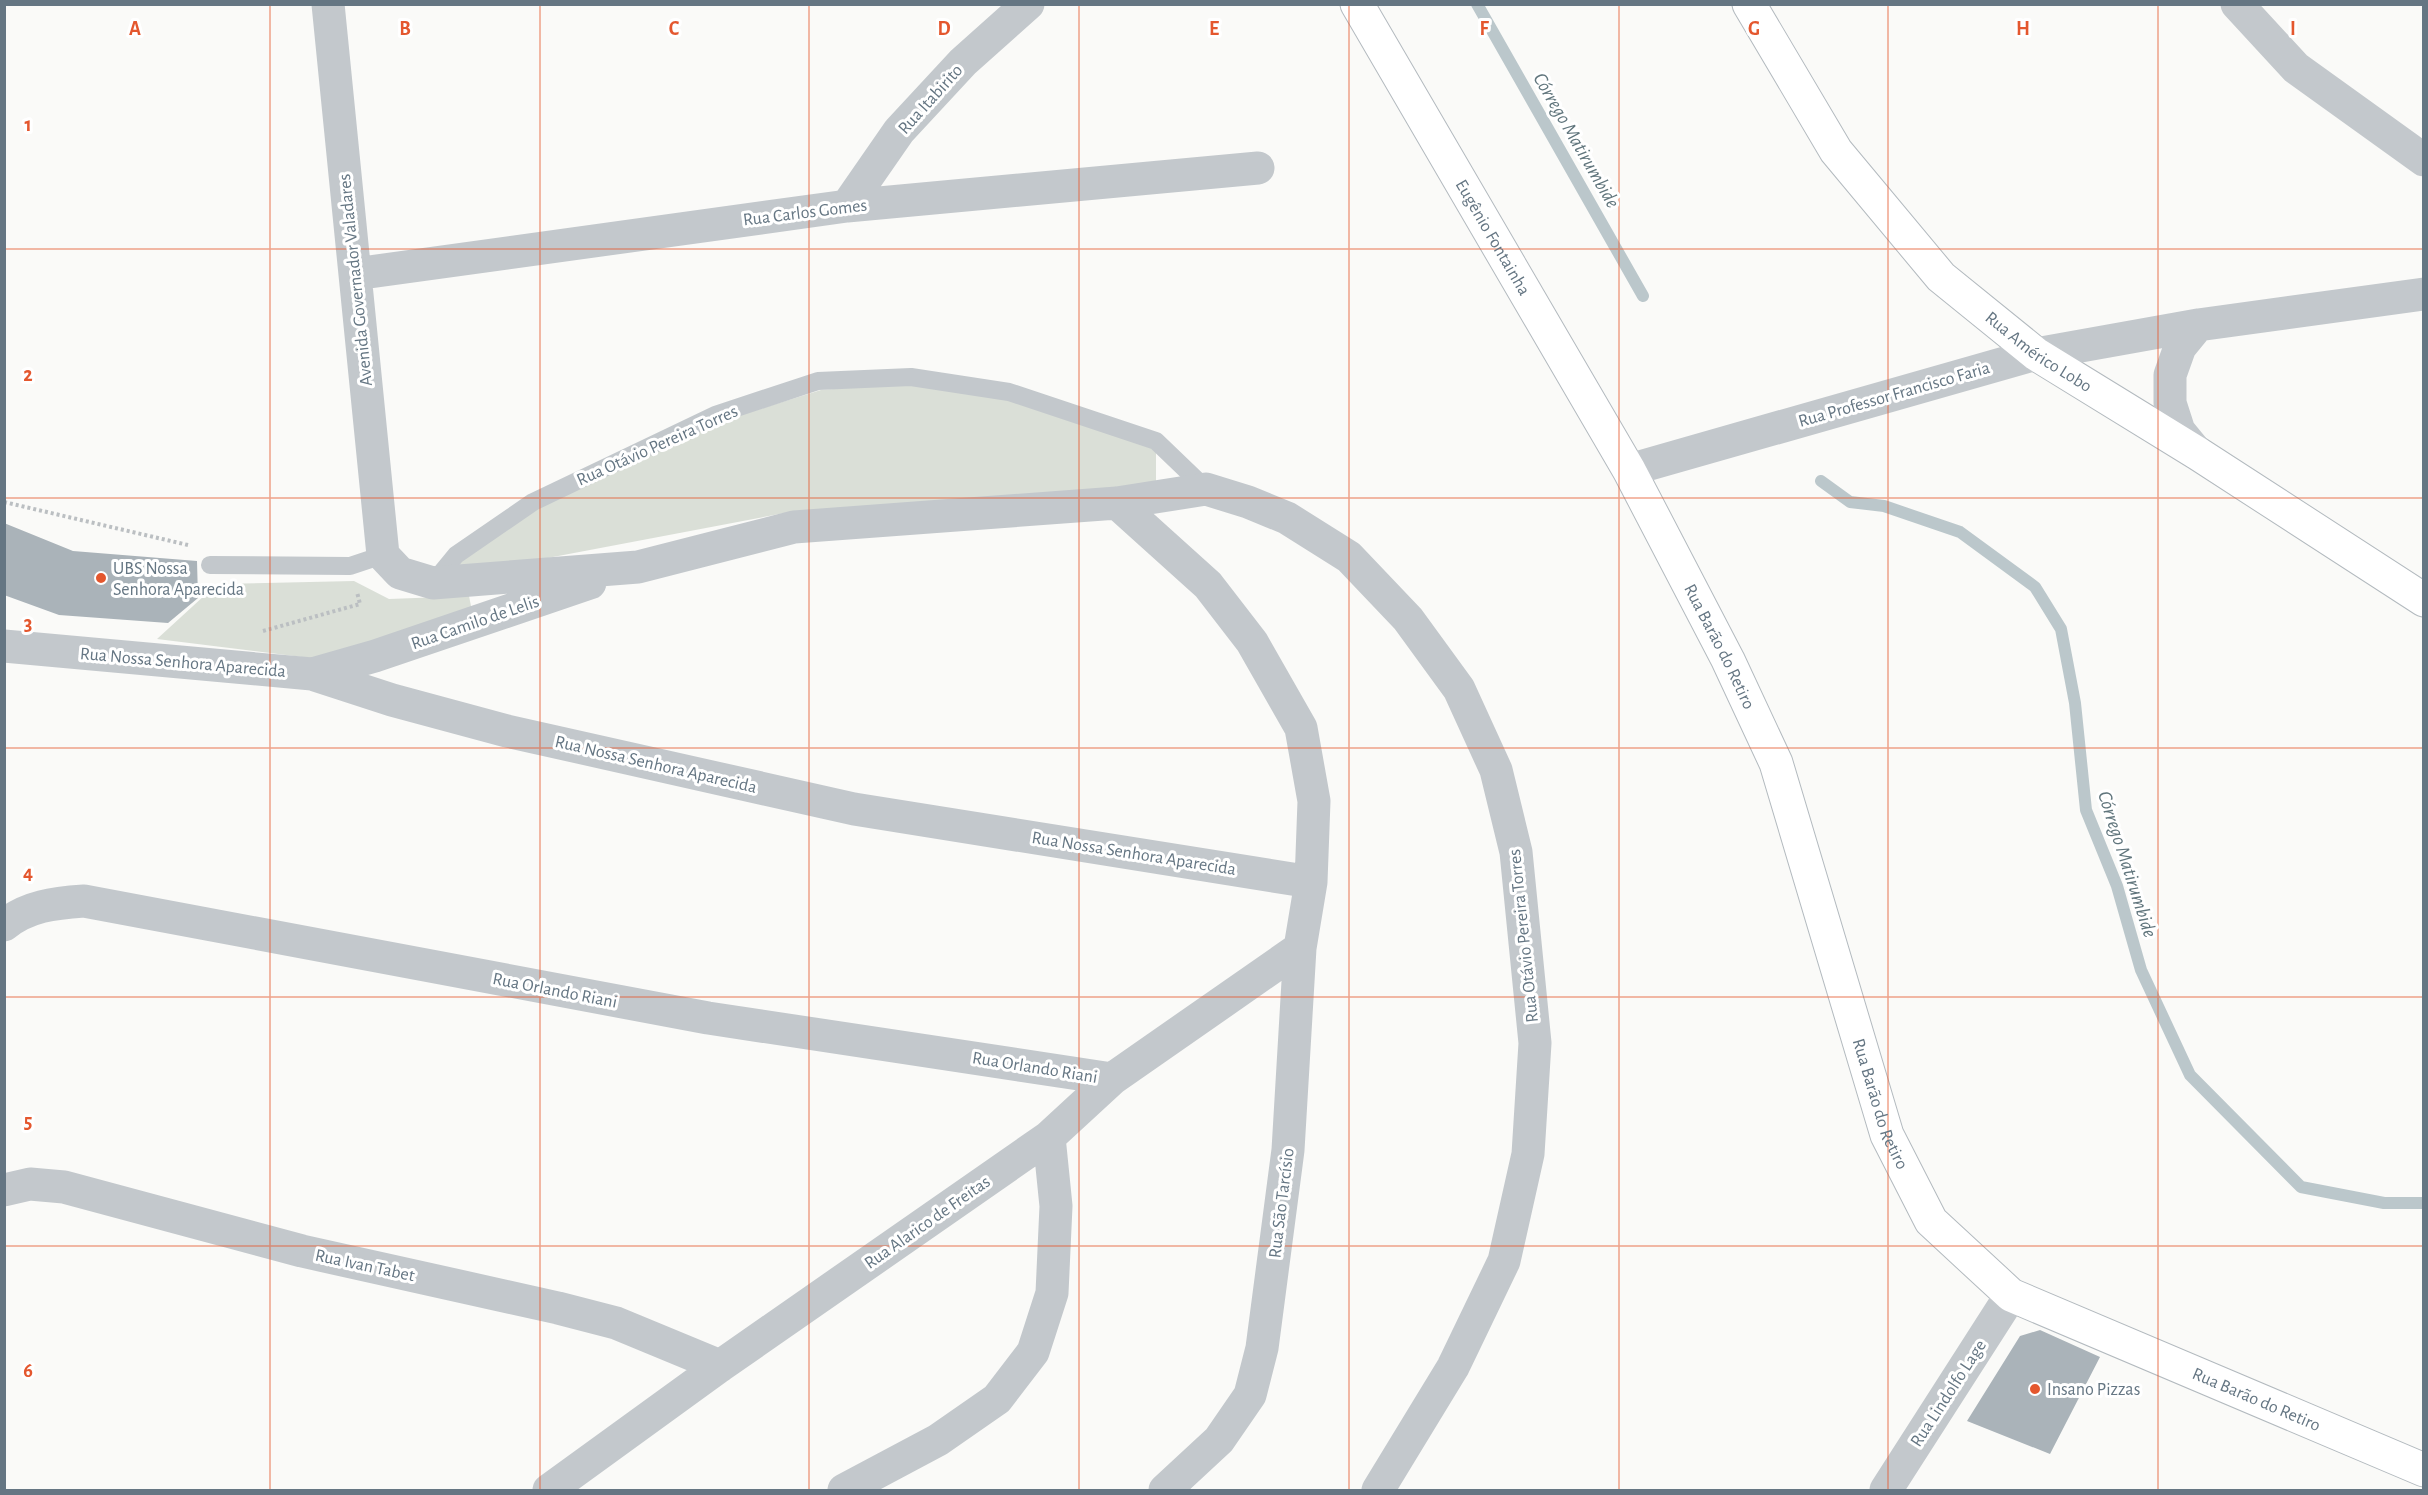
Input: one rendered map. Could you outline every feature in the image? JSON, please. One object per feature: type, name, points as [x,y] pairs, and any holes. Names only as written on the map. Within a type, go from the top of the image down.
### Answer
[{"type":"main road","name":"Eugênio Fontainha","points":[[1357,4],[1629,470]]},
{"type":"main road","name":"Rua Américo Lobo","points":[[1749,4],[1836,152],[1941,278],[2036,354],[2197,453],[2424,600]]},
{"type":"main road","name":"Rua Barão do Retiro","points":[[1629,470],[1728,660],[1776,763],[1887,1136],[1931,1221],[2011,1295],[2424,1470]]},
{"type":"street","name":"Avenida Governador Valadares","points":[[328,4],[383,555]]},
{"type":"street","name":"Rua Itabirito","points":[[848,206],[900,131],[963,62],[1028,4]]},
{"type":"street","points":[[2237,4],[2296,68],[2424,160]]},
{"type":"street","name":"Rua Carlos Gomes","points":[[355,274],[848,206],[1258,168]]},
{"type":"street","name":"Rua Professor Francisco Faria","points":[[1629,470],[2036,354],[2198,325],[2424,294]]},
{"type":"street","points":[[2197,453],[2179,431],[2170,403],[2170,375],[2180,347],[2198,325]]},
{"type":"street","name":"Rua Otávio Pereira Torres","points":[[383,555],[400,573],[433,583],[638,567],[794,527],[1117,503],[1206,489],[1248,502],[1296,523],[1349,557],[1408,619],[1459,689],[1496,770],[1516,852],[1534,1043],[1528,1154],[1504,1261],[1453,1367],[1378,1491]]},
{"type":"street","name":"Rua São Tarcísio","points":[[1117,503],[1208,585],[1252,642],[1301,728],[1314,801],[1311,882],[1300,948],[1288,1150],[1262,1348],[1250,1395],[1219,1440],[1165,1491]]},
{"type":"street","name":"Rua Camilo de Lelis","points":[[312,674],[375,656],[638,567]]},
{"type":"street","name":"Rua Nossa Senhora Aparecida","points":[[4,646],[312,674],[392,700],[507,731],[854,809],[1311,882]]},
{"type":"street","name":"Rua Orlando Riani","points":[[4,925],[16,916],[47,904],[84,901],[708,1018],[1112,1079]]},
{"type":"street","name":"Rua Alarico de Freitas","points":[[549,1491],[720,1366],[1049,1137],[1112,1079],[1300,948]]},
{"type":"street","points":[[844,1491],[938,1440],[997,1399],[1033,1352],[1052,1293],[1056,1206],[1049,1137]]},
{"type":"street","name":"Rua Ivan Tabet","points":[[4,1190],[30,1184],[64,1187],[302,1251],[558,1308],[616,1323],[720,1366]]},
{"type":"street","name":"Rua Lindolfo Lage","points":[[1886,1491],[2011,1295]]},
{"type":"lane","name":"Rua Otávio Pereira Torres","points":[[433,583],[456,555],[533,502],[715,415],[818,381],[911,377],[1009,392],[1156,441],[1206,489]]},
{"type":"lane","points":[[210,565],[350,566],[383,555]]},
{"type":"path","points":[[4,502],[210,550],[210,565]]},
{"type":"path","points":[[243,668],[261,632],[360,604],[350,566]]},
{"type":"shaded area","points":[[908,383],[1009,399],[1156,449],[1156,490],[795,511],[463,574],[457,563],[537,506],[715,423],[821,390]]},
{"type":"shaded area","points":[[354,581],[389,599],[469,596],[472,611],[334,661],[157,639],[217,584]]},
{"type":"building","name":"UBS Nossa Senhora Aparecida","points":[[4,523],[73,551],[197,561],[198,598],[168,623],[59,615],[4,595]]},
{"type":"building","name":"Insano Pizzas","points":[[2040,1330],[2100,1357],[2050,1454],[1967,1421],[2020,1336]]},
{"type":"waterway","name":"Córrego Matirumbide","points":[[1477,4],[1643,296]]},
{"type":"waterway","name":"Córrego Matirumbide","points":[[1821,481],[1850,502],[1884,506],[1960,532],[2035,587],[2061,629],[2075,703],[2086,810],[2117,886],[2141,970],[2190,1075],[2301,1187],[2384,1203],[2424,1203]]},
{"type":"place","name":"UBS Nossa Senhora Aparecida","points":[[101,578]]},
{"type":"place","name":"Insano Pizzas","points":[[2035,1389]]}]
